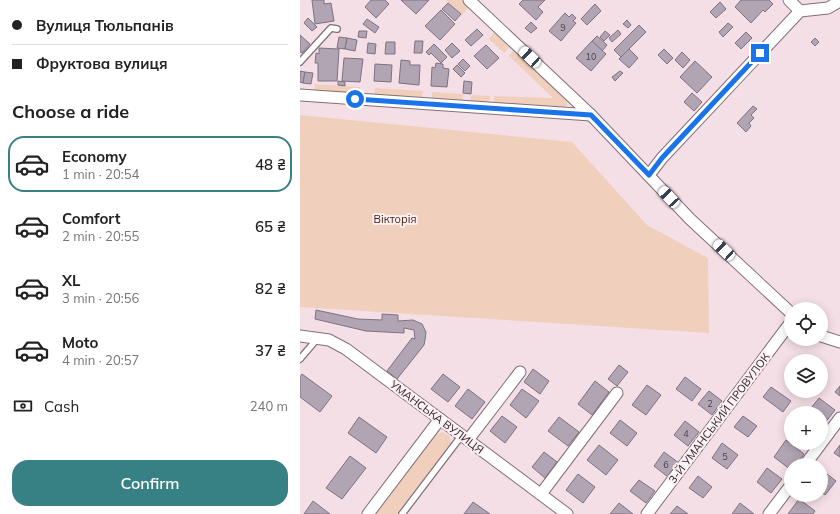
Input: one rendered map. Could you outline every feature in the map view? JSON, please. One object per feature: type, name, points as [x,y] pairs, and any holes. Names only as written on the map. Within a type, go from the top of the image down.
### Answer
[{"type":"street","points":[[469,0],[591,115],[690,219],[784,306]]},
{"type":"street","points":[[789,0],[800,11]]},
{"type":"street","points":[[649,175],[662,158],[800,11],[828,8],[840,1]]},
{"type":"street","points":[[300,95],[591,115]]},
{"type":"street","name":"3-Й УМАНСЬКИЙ ПРОВУЛОК","points":[[647,514],[784,331]]},
{"type":"street","name":"УМАНСЬКА ВУЛИЦЯ","points":[[300,336],[329,340],[346,349],[567,514]]},
{"type":"street","points":[[828,338],[840,342]]},
{"type":"street","points":[[465,438],[520,372]]},
{"type":"street","points":[[541,494],[617,393]]},
{"type":"street","points":[[810,458],[840,418]]},
{"type":"street","points":[[368,514],[440,419]]},
{"type":"street","points":[[769,514],[784,494]]},
{"type":"lane","points":[[300,62],[331,28],[337,29]]},
{"type":"lane","points":[[300,359],[317,339]]},
{"type":"lane","points":[[402,514],[465,438]]},
{"type":"green space","points":[[446,0],[463,0],[470,6],[462,15]]},
{"type":"green space","points":[[496,30],[511,45],[504,53],[489,39]]},
{"type":"green space","points":[[515,49],[565,97],[567,105],[563,108],[494,105],[494,96],[553,98],[509,56]]},
{"type":"green space","points":[[315,84],[360,87],[358,97],[314,94]]},
{"type":"green space","points":[[375,88],[423,91],[421,101],[374,98]]},
{"type":"green space","points":[[432,92],[463,94],[462,103],[432,101]]},
{"type":"green space","points":[[471,95],[490,96],[488,104],[470,104]]},
{"type":"green space","name":"Вікторія","points":[[300,115],[572,142],[647,225],[708,258],[709,333],[300,307]]},
{"type":"green space","points":[[442,432],[449,435],[451,442],[397,514],[376,514],[435,435]]},
{"type":"building","points":[[312,0],[324,0],[324,4],[331,3],[334,21],[315,24]]},
{"type":"building","points":[[371,0],[385,0],[389,4],[376,18],[365,7]]},
{"type":"building","points":[[401,0],[429,0],[416,14]]},
{"type":"building","points":[[523,0],[545,0],[538,7],[543,12],[536,20],[519,4]]},
{"type":"building","points":[[741,0],[769,0],[773,4],[765,12],[763,10],[751,23],[735,7]]},
{"type":"building","points":[[720,2],[726,9],[716,18],[710,12]]},
{"type":"building","points":[[448,3],[461,14],[455,21],[442,9]]},
{"type":"building","points":[[595,4],[601,11],[587,25],[581,19]]},
{"type":"building","points":[[441,10],[455,24],[440,40],[425,26]]},
{"type":"building","points":[[565,13],[569,17],[572,14],[576,18],[573,21],[576,23],[561,41],[549,31]]},
{"type":"building","points":[[308,18],[317,27],[312,31],[304,23]]},
{"type":"building","points":[[367,19],[379,27],[375,33],[363,24]]},
{"type":"building","points":[[627,20],[631,25],[628,28],[623,24]]},
{"type":"building","points":[[531,22],[537,28],[531,33],[525,28]]},
{"type":"building","points":[[728,23],[733,27],[723,37],[719,32]]},
{"type":"building","points":[[639,25],[646,32],[621,57],[614,50]]},
{"type":"building","points":[[477,29],[483,35],[471,46],[465,40]]},
{"type":"building","points":[[618,30],[621,34],[612,42],[609,38]]},
{"type":"building","points":[[359,31],[367,31],[366,38],[358,37]]},
{"type":"building","points":[[605,31],[610,35],[604,41],[600,37]]},
{"type":"building","points":[[746,32],[752,38],[741,49],[735,43]]},
{"type":"building","points":[[300,35],[310,44],[302,53],[300,52]]},
{"type":"building","points":[[597,36],[607,45],[602,51],[592,41]]},
{"type":"building","points":[[339,37],[347,38],[345,49],[337,48]]},
{"type":"building","points":[[347,38],[357,40],[355,51],[345,49]]},
{"type":"building","points":[[815,38],[819,42],[815,46],[811,42]]},
{"type":"building","points":[[415,41],[423,41],[422,53],[414,53]]},
{"type":"building","points":[[592,41],[606,54],[591,71],[576,58]]},
{"type":"building","points":[[386,42],[395,42],[395,54],[385,54]]},
{"type":"building","points":[[368,43],[376,44],[375,54],[367,53]]},
{"type":"building","points":[[452,43],[460,51],[452,58],[445,50]]},
{"type":"building","points":[[434,44],[447,57],[441,63],[431,53],[429,55],[426,52]]},
{"type":"building","points":[[486,45],[499,58],[487,69],[474,56]]},
{"type":"building","points":[[319,48],[339,49],[337,81],[318,81],[318,63],[315,63],[316,53],[319,54]]},
{"type":"building","points":[[629,49],[638,58],[629,68],[619,59]]},
{"type":"building","points":[[664,49],[673,58],[667,64],[658,55]]},
{"type":"building","points":[[682,52],[690,60],[683,68],[675,60]]},
{"type":"building","points":[[344,58],[363,59],[360,82],[342,81]]},
{"type":"building","points":[[463,59],[470,66],[465,71],[458,64]]},
{"type":"building","points":[[401,60],[410,61],[410,65],[420,65],[419,85],[399,83]]},
{"type":"building","points":[[695,61],[712,77],[697,93],[680,77]]},
{"type":"building","points":[[436,63],[443,64],[443,68],[449,69],[447,87],[431,86],[432,67],[435,68]]},
{"type":"building","points":[[375,64],[392,65],[391,82],[374,81]]},
{"type":"building","points":[[457,65],[465,73],[461,77],[453,69]]},
{"type":"building","points":[[300,71],[305,72],[303,83],[300,82]]},
{"type":"building","points":[[620,71],[623,73],[615,81],[612,77]]},
{"type":"building","points":[[305,72],[313,73],[311,84],[303,83]]},
{"type":"building","points":[[338,81],[345,82],[345,86],[338,85]]},
{"type":"building","points":[[464,81],[472,82],[471,94],[463,93]]},
{"type":"building","points":[[692,93],[702,102],[694,111],[684,102]]},
{"type":"building","points":[[753,106],[757,109],[751,115],[754,118],[749,123],[751,126],[746,132],[737,123]]},
{"type":"building","points":[[316,310],[358,319],[382,320],[382,314],[398,315],[398,321],[413,320],[422,324],[426,332],[424,345],[397,379],[387,371],[412,338],[415,339],[414,330],[404,328],[404,333],[366,331],[315,319]]},
{"type":"building","points":[[619,365],[628,372],[617,386],[608,379]]},
{"type":"building","points":[[533,369],[549,381],[540,394],[524,382]]},
{"type":"building","points":[[302,374],[332,396],[320,412],[300,397],[300,377]]},
{"type":"building","points":[[443,374],[460,387],[448,402],[431,389]]},
{"type":"building","points":[[685,377],[701,389],[692,401],[676,389]]},
{"type":"building","points":[[595,381],[609,392],[592,415],[578,404]]},
{"type":"building","points":[[647,385],[661,395],[646,415],[632,405]]},
{"type":"building","points":[[840,386],[840,396],[835,392]]},
{"type":"building","points":[[771,387],[784,396],[784,398],[791,401],[787,406],[784,406],[783,412],[763,397]]},
{"type":"building","points":[[468,389],[485,402],[472,419],[455,406]]},
{"type":"building","points":[[522,389],[539,401],[526,418],[510,405]]},
{"type":"building","points":[[709,391],[722,401],[712,415],[698,404]]},
{"type":"building","points":[[819,398],[835,410],[828,419],[828,406],[813,406]]},
{"type":"building","points":[[502,416],[517,427],[505,443],[490,431]]},
{"type":"building","points":[[743,416],[757,426],[748,437],[734,427]]},
{"type":"building","points":[[359,417],[387,437],[376,453],[348,433]]},
{"type":"building","points":[[559,417],[579,432],[568,446],[548,431]]},
{"type":"building","points":[[620,420],[637,433],[627,446],[610,433]]},
{"type":"building","points":[[685,421],[699,432],[688,446],[674,435]]},
{"type":"building","points":[[722,443],[738,455],[727,469],[712,458]]},
{"type":"building","points":[[784,443],[784,450],[799,450],[804,454],[801,458],[784,458],[784,465],[774,457]]},
{"type":"building","points":[[599,445],[618,460],[606,475],[587,460]]},
{"type":"building","points":[[840,445],[840,457],[834,453]]},
{"type":"building","points":[[544,452],[557,462],[545,478],[532,467]]},
{"type":"building","points":[[664,452],[679,463],[668,477],[654,466]]},
{"type":"building","points":[[350,456],[366,468],[342,499],[326,488]]},
{"type":"building","points":[[767,468],[782,479],[771,493],[757,482]]},
{"type":"building","points":[[578,474],[595,487],[583,503],[566,490]]},
{"type":"building","points":[[828,475],[836,481],[828,491]]},
{"type":"building","points":[[698,476],[712,487],[703,498],[689,488]]},
{"type":"building","points":[[639,480],[655,491],[646,503],[630,491]]},
{"type":"building","points":[[313,501],[330,514],[304,514]]},
{"type":"building","points":[[473,502],[490,514],[464,514]]},
{"type":"building","points":[[797,502],[803,502],[815,511],[813,514],[788,514]]},
{"type":"building","points":[[619,503],[633,514],[610,514]]},
{"type":"building","points":[[740,503],[754,514],[732,514]]},
{"type":"building","points":[[677,506],[688,514],[670,514]]},
{"type":"route","points":[[355,99],[591,115],[649,175],[662,158],[760,53]]}]
